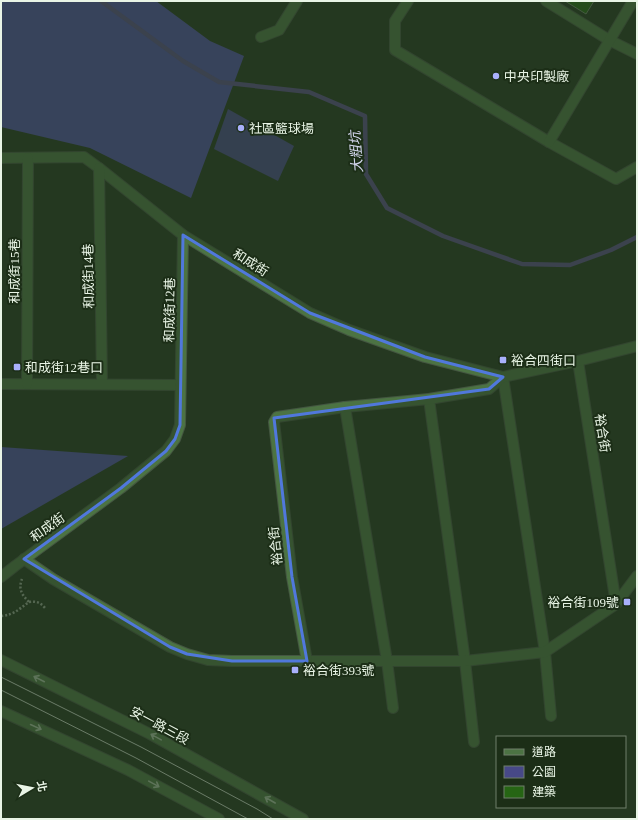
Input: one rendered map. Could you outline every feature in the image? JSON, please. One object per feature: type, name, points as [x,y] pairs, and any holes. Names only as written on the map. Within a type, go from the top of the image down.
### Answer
[{"type":"street","points":[[261,37],[279,30],[297,1]]},
{"type":"street","points":[[408,1],[395,21],[395,50],[548,142],[616,179],[637,167]]},
{"type":"street","points":[[546,1],[609,40],[637,54]]},
{"type":"street","points":[[548,142],[633,1]]},
{"type":"street","name":"和成街","points":[[1,158],[84,157],[183,235],[310,313],[349,330],[425,357],[503,378]]},
{"type":"street","name":"和成街15巷","points":[[27,384],[28,158]]},
{"type":"street","name":"和成街14巷","points":[[99,168],[102,384]]},
{"type":"street","name":"和成街12巷","points":[[180,385],[183,235]]},
{"type":"street","name":"裕合街","points":[[307,660],[292,577],[274,422],[277,417],[489,389],[503,378],[637,346]]},
{"type":"street","name":"裕合街","points":[[578,361],[616,604]]},
{"type":"street","points":[[503,378],[545,652],[551,716]]},
{"type":"street","points":[[1,384],[180,385]]},
{"type":"street","name":"和成街","points":[[1,578],[24,559],[121,488],[166,452],[175,439],[180,425],[180,385]]},
{"type":"street","points":[[429,398],[465,662],[474,742]]},
{"type":"street","points":[[346,407],[387,661],[393,708]]},
{"type":"street","points":[[24,559],[53,579],[170,648],[208,660],[232,661],[307,660],[465,662],[545,652],[616,604],[637,576]]},
{"type":"street","name":"安一路三段","points":[[1,660],[150,734],[303,819]]},
{"type":"street","points":[[1,711],[128,770],[219,819]]},
{"type":"path","points":[[22,579],[20,590],[29,602]]},
{"type":"path","points":[[1,616],[10,615],[29,602],[42,603],[45,608]]},
{"type":"highlighted area","points":[[183,235],[310,313],[425,357],[503,377],[489,389],[274,418],[292,577],[307,661],[232,661],[187,654],[170,647],[24,559],[121,488],[166,451],[175,439],[180,425]]},
{"type":"green space","name":"社區籃球場","points":[[228,109],[294,146],[278,181],[214,149]]},
{"type":"shaded area","points":[[1,1],[156,1],[210,41],[244,56],[191,198],[90,148],[1,127]]},
{"type":"shaded area","points":[[1,447],[128,456],[1,529]]},
{"type":"building","points":[[565,1],[594,1],[586,14]]},
{"type":"waterway","name":"大粗坑","points":[[101,1],[183,61],[219,82],[309,92],[365,116],[366,174],[387,208],[443,236],[522,264],[570,265],[611,250],[637,237]]},
{"type":"tram line","points":[[1,677],[141,747],[273,819]]},
{"type":"tram line","points":[[1,690],[136,758],[248,819]]},
{"type":"place","name":"中央印製廠","points":[[496,76]]},
{"type":"place","name":"社區籃球場","points":[[241,128]]},
{"type":"place","name":"裕合四街口","points":[[503,360]]},
{"type":"place","name":"和成街12巷口","points":[[17,367]]},
{"type":"place","name":"裕合街109號","points":[[627,602]]},
{"type":"place","name":"裕合街393號","points":[[295,670]]}]
